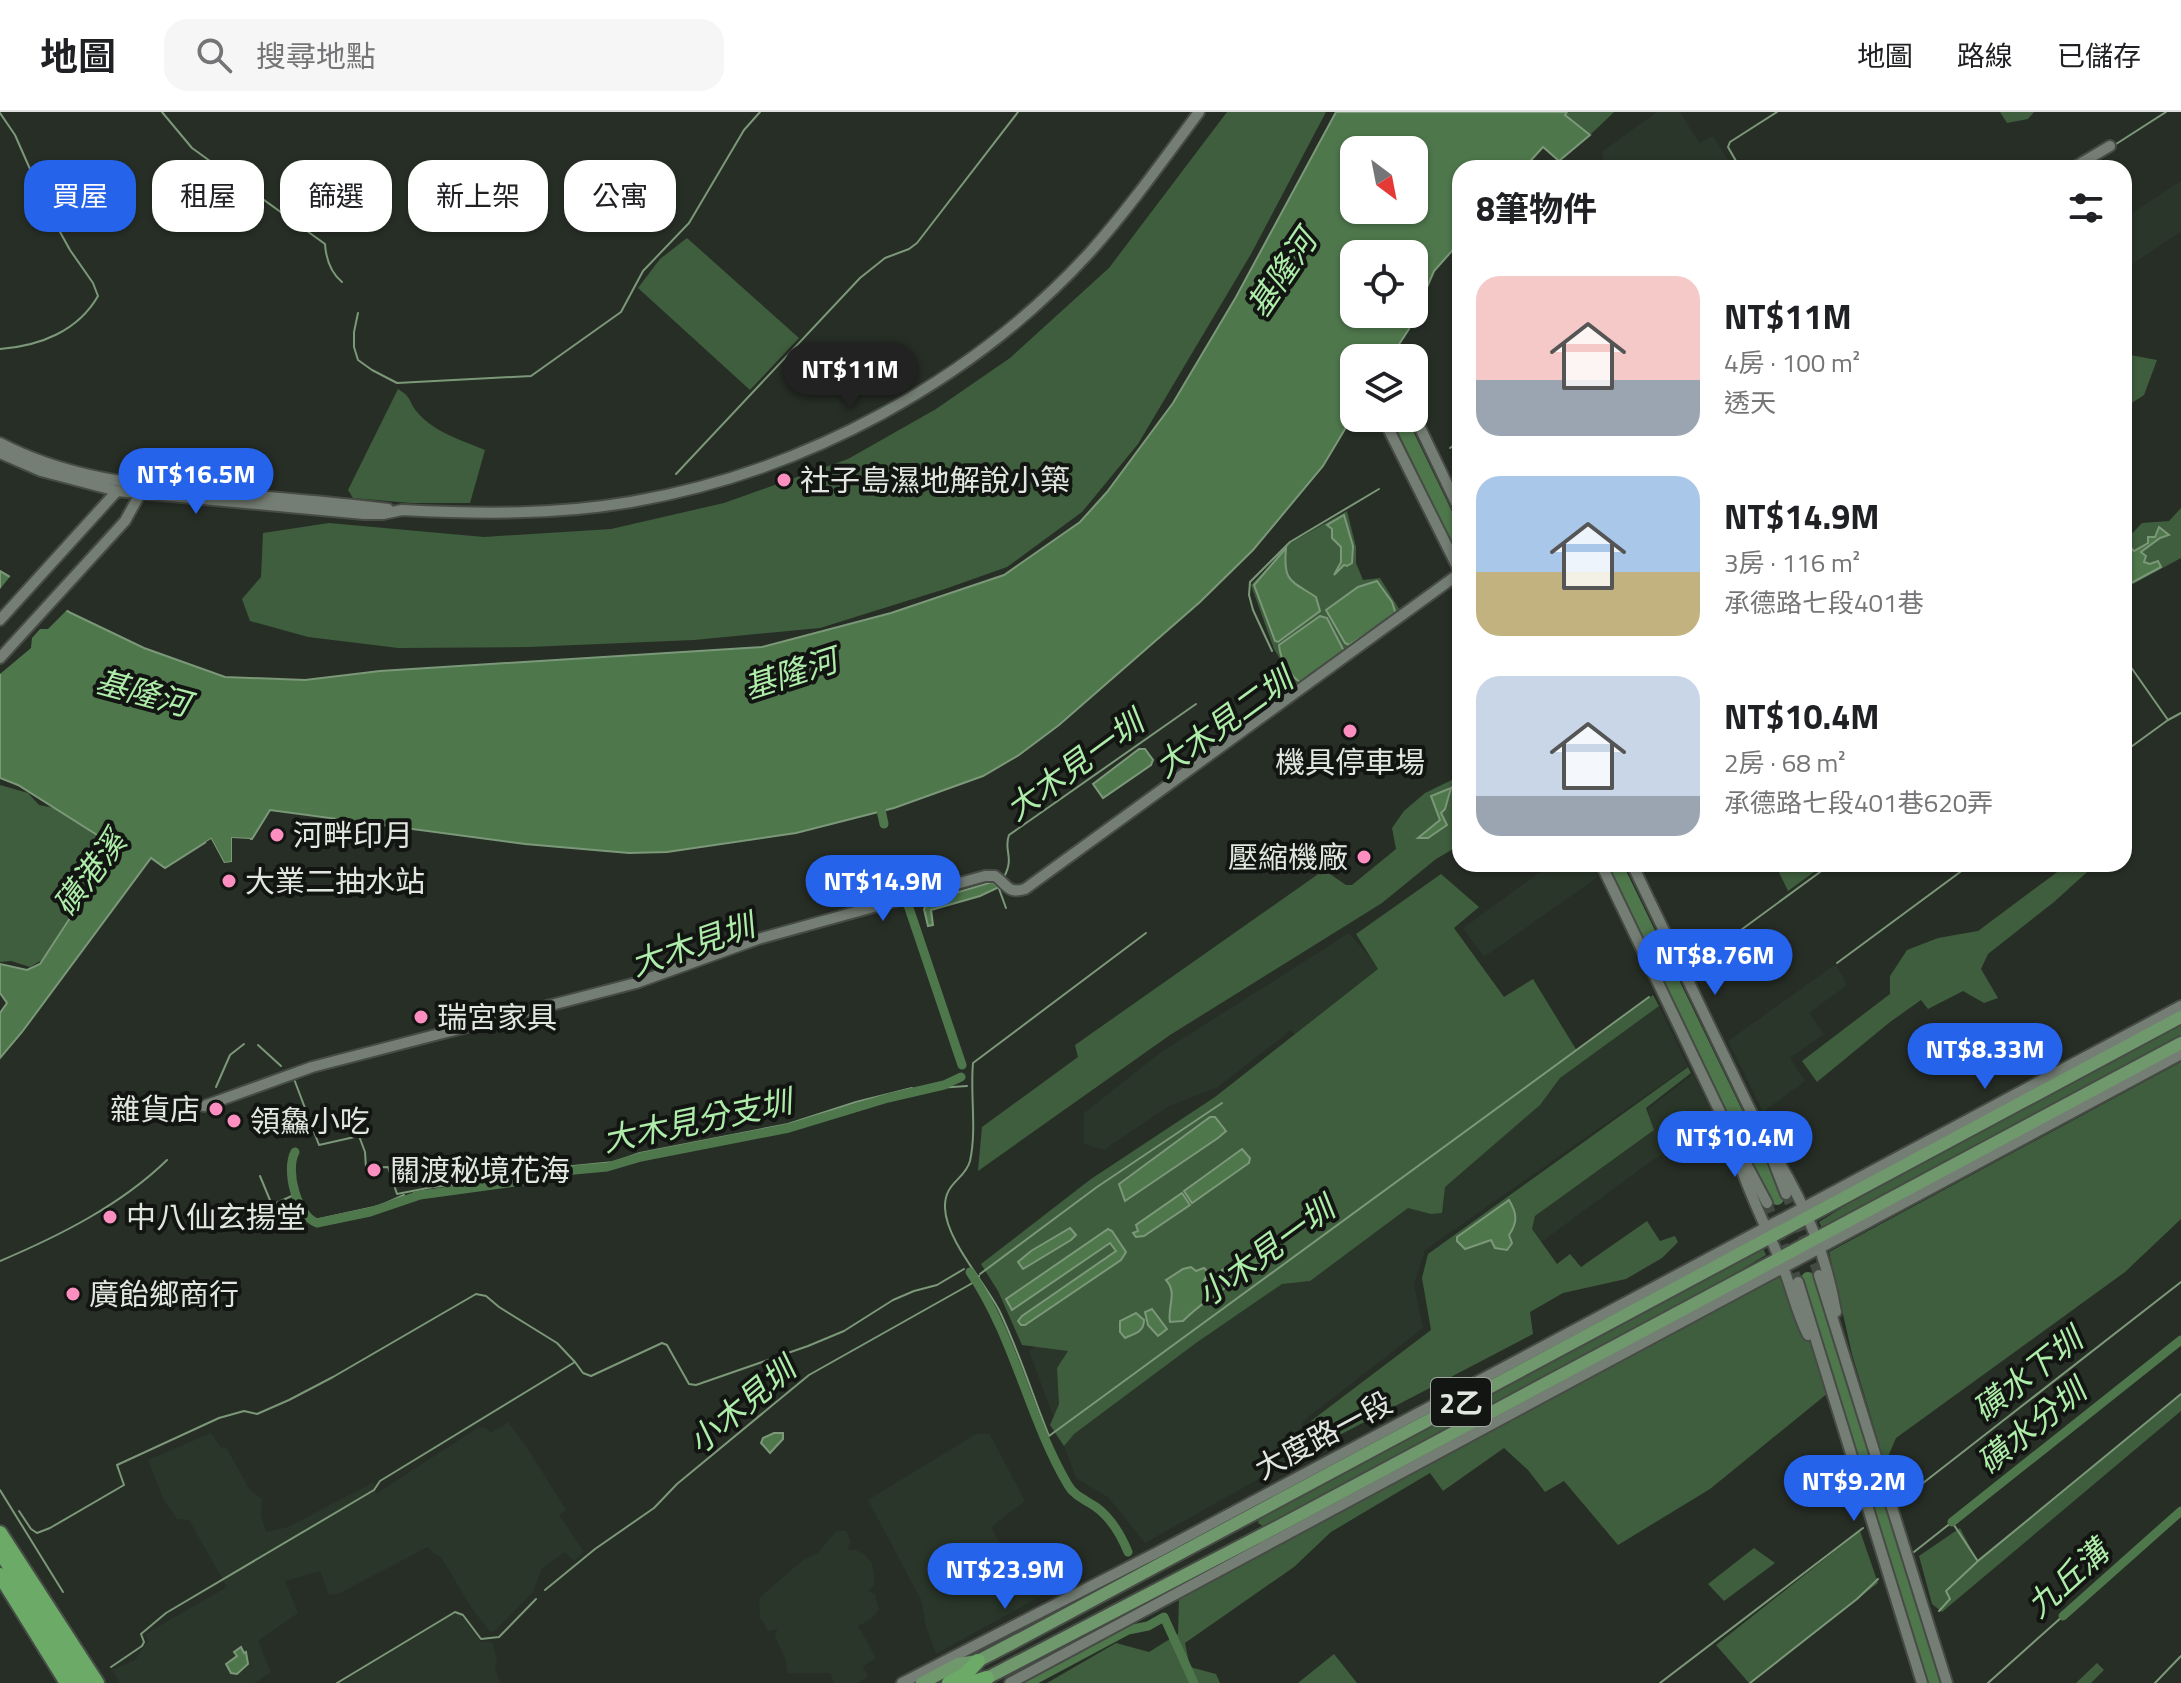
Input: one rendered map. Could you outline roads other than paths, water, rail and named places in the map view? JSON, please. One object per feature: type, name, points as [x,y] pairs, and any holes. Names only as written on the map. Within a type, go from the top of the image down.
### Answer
[{"type":"highway","points":[[0,1533],[97,1683]]},
{"type":"highway","points":[[0,1551],[82,1683]]},
{"type":"highway","points":[[0,1575],[67,1683]]},
{"type":"highway","points":[[949,1683],[966,1674],[978,1661]]},
{"type":"highway","points":[[971,1683],[985,1681]]},
{"type":"main road","name":"2乙","points":[[1765,1229],[2181,1017]]},
{"type":"main road","name":"2乙","points":[[1781,1262],[2181,1043]]},
{"type":"main road","name":"大度路一段","points":[[922,1683],[958,1664],[978,1661],[1127,1575],[1765,1229]]},
{"type":"main road","name":"大度路一段","points":[[985,1681],[1142,1604],[1781,1262]]},
{"type":"street","points":[[0,443],[30,459],[101,479],[402,510],[529,513],[631,502],[690,489],[752,471],[846,432],[938,379],[1009,327],[1090,252],[1199,112]]},
{"type":"street","points":[[2086,160],[2110,146]]},
{"type":"street","points":[[1390,432],[1452,556]]},
{"type":"street","points":[[1422,432],[1452,494]]},
{"type":"street","points":[[0,453],[41,471],[117,491],[352,514],[383,514],[402,510]]},
{"type":"street","points":[[0,610],[93,507],[117,491]]},
{"type":"street","points":[[0,620],[117,491]]},
{"type":"street","points":[[0,649],[140,494]]},
{"type":"street","points":[[0,658],[125,521],[140,494]]},
{"type":"street","points":[[204,1106],[312,1067],[636,983],[758,939],[985,876],[995,876],[1008,891],[1025,889],[1452,578]]},
{"type":"street","points":[[1605,872],[1767,1203]]},
{"type":"street","points":[[1636,872],[1767,1145],[1786,1194]]},
{"type":"street","points":[[1805,1208],[2181,1006]]},
{"type":"street","points":[[1818,1242],[2181,1054]]},
{"type":"street","points":[[1733,1139],[1765,1229],[1781,1262],[1799,1318],[1818,1353]]},
{"type":"street","points":[[1767,1145],[1805,1208],[1818,1242],[1829,1276],[1841,1345]]},
{"type":"street","points":[[1819,1275],[1947,1683]]},
{"type":"street","points":[[1798,1282],[1922,1683]]},
{"type":"street","name":"大度路一段","points":[[902,1683],[1127,1575]]},
{"type":"street","name":"大度路一段","points":[[1010,1683],[1142,1604]]},
{"type":"water","name":"基隆河","points":[[1336,112],[1567,112],[1565,115],[1590,135],[1560,160],[1543,147],[1531,160],[1452,160],[1452,251],[1434,271],[1428,285],[1428,240],[1340,240],[1340,328],[1409,328],[1399,344],[1340,344],[1340,432],[1343,432],[1323,466],[1253,550],[1200,602],[1059,725],[1019,755],[983,776],[894,808],[796,833],[667,852],[629,853],[525,844],[270,810],[252,839],[232,838],[232,862],[224,863],[211,839],[165,868],[151,858],[0,1058],[0,1013],[7,1003],[0,993],[0,964],[27,970],[40,964],[116,847],[18,785],[0,778],[0,571],[71,613],[144,648],[225,677],[305,680],[380,671],[762,647],[891,613],[1004,575],[1080,522],[1107,492],[1173,403],[1236,297]]},
{"type":"water","points":[[1344,515],[1353,546],[1352,563],[1344,565],[1334,575],[1341,562],[1341,547],[1332,538],[1332,529],[1327,525]]},
{"type":"water","points":[[2159,527],[2169,535],[2141,552],[2146,556],[2144,562],[2150,564],[2158,561],[2161,567],[2132,582],[2132,549],[2134,551],[2148,543],[2148,537],[2155,537]]},
{"type":"water","points":[[1286,548],[1287,574],[1294,583],[1316,597],[1320,611],[1278,642],[1254,585]]},
{"type":"water","points":[[1377,581],[1392,602],[1396,614],[1349,645],[1326,610],[1358,587]]},
{"type":"water","points":[[1320,616],[1327,618],[1344,651],[1301,683],[1286,666],[1279,645]]},
{"type":"water","points":[[1139,749],[1145,749],[1153,760],[1151,765],[1103,798],[1093,784]]},
{"type":"water","points":[[1451,788],[1441,813],[1447,825],[1428,838],[1418,838],[1440,820],[1431,796]]},
{"type":"water","points":[[992,882],[999,887],[980,896],[931,910],[933,925],[928,926],[924,909],[928,901]]},
{"type":"water","points":[[1210,1117],[1215,1117],[1226,1131],[1125,1201],[1119,1184]]},
{"type":"water","points":[[1242,1149],[1250,1158],[1249,1163],[1192,1203],[1184,1191]]},
{"type":"water","points":[[1182,1193],[1190,1205],[1144,1236],[1136,1237],[1133,1233],[1138,1231],[1136,1225]]},
{"type":"water","points":[[1509,1200],[1515,1218],[1509,1235],[1512,1243],[1507,1250],[1495,1248],[1491,1240],[1465,1249],[1457,1241],[1457,1237]]},
{"type":"water","points":[[1070,1228],[1076,1235],[1071,1240],[1023,1269],[1018,1262]]},
{"type":"water","points":[[1108,1229],[1126,1252],[1121,1260],[1021,1325],[1018,1321],[1022,1316],[1116,1251],[1110,1243],[1012,1310],[1006,1299]]},
{"type":"water","points":[[1261,1251],[1266,1257],[1263,1262],[1211,1297],[1183,1321],[1170,1322],[1172,1295],[1166,1280],[1191,1267],[1196,1271],[1204,1268],[1208,1272],[1204,1281],[1220,1279],[1222,1270]]},
{"type":"water","points":[[1152,1309],[1167,1329],[1158,1336],[1148,1325],[1145,1312]]},
{"type":"water","points":[[1136,1313],[1144,1320],[1142,1328],[1125,1338],[1120,1332],[1120,1321]]},
{"type":"water","points":[[783,1433],[783,1439],[770,1453],[761,1443],[763,1438]]},
{"type":"water","points":[[241,1647],[246,1652],[248,1664],[237,1674],[231,1673],[226,1664],[237,1656],[234,1652]]},
{"type":"waterway","points":[[162,112],[192,148],[325,244],[329,265],[342,282]]},
{"type":"waterway","points":[[358,313],[354,332],[358,360],[397,383],[531,376],[621,312],[643,271],[689,223],[744,130],[760,112]]},
{"type":"waterway","points":[[676,474],[860,278],[885,258],[917,243],[1018,112]]},
{"type":"waterway","name":"大木見一圳","points":[[1735,160],[1728,147],[1730,142],[1777,112]]},
{"type":"waterway","name":"大木見二圳","points":[[2113,146],[2166,112]]},
{"type":"waterway","points":[[0,113],[15,135],[49,212],[98,296],[80,319],[69,327],[43,340],[0,349]]},
{"type":"waterway","points":[[1406,432],[1452,527]]},
{"type":"waterway","name":"大木見一圳","points":[[1272,651],[1253,610],[1250,582],[1290,542],[1379,489]]},
{"type":"waterway","name":"小木見一圳","points":[[2132,669],[2168,720],[2181,713]]},
{"type":"waterway","name":"大木見一圳","points":[[1004,877],[1009,864],[1009,835],[1196,704]]},
{"type":"waterway","points":[[2132,746],[2168,720]]},
{"type":"waterway","points":[[879,800],[884,824]]},
{"type":"waterway","points":[[1619,872],[1777,1198]]},
{"type":"waterway","name":"小木見一圳","points":[[1715,949],[1820,872]]},
{"type":"waterway","points":[[1837,963],[1960,872]]},
{"type":"waterway","name":"大木見二圳","points":[[998,886],[1006,908]]},
{"type":"waterway","name":"大木見圳","points":[[835,923],[945,892]]},
{"type":"waterway","points":[[908,905],[962,1065]]},
{"type":"waterway","name":"小木見一圳","points":[[1146,933],[973,1063],[970,1161],[946,1199],[947,1220],[952,1233],[999,1310],[1049,1436],[1649,997]]},
{"type":"waterway","name":"大木見圳","points":[[638,988],[654,982]]},
{"type":"waterway","name":"大木見圳","points":[[216,1087],[230,1055],[244,1044]]},
{"type":"waterway","name":"大木見圳","points":[[258,1045],[281,1066]]},
{"type":"waterway","points":[[295,1152],[291,1170],[295,1192],[304,1211],[317,1223],[370,1212],[420,1195],[523,1181],[553,1172],[607,1167],[641,1157],[789,1128],[888,1098],[944,1085],[961,1077]]},
{"type":"waterway","name":"大木見分支圳","points":[[294,1079],[319,1145],[359,1136],[365,1152],[366,1168],[388,1167],[397,1194],[528,1177],[553,1168],[614,1162],[640,1153],[788,1124],[912,1088]]},
{"type":"waterway","name":"大木見分支圳","points":[[802,1120],[904,1093],[967,1086]]},
{"type":"waterway","points":[[980,1274],[1097,1187],[1222,1103]]},
{"type":"waterway","name":"大木見分支圳","points":[[544,1172],[595,1168],[784,1126]]},
{"type":"waterway","name":"大木見圳","points":[[0,1261],[45,1241],[110,1205],[167,1160]]},
{"type":"waterway","points":[[260,1176],[272,1205],[296,1194],[310,1221],[379,1206],[404,1195]]},
{"type":"waterway","name":"大木見分支圳","points":[[414,1193],[522,1179]]},
{"type":"waterway","points":[[111,1667],[142,1646],[141,1634],[166,1613],[374,1490],[380,1481],[575,1362],[583,1373],[591,1376],[662,1343],[667,1345],[689,1384],[696,1385],[844,1331],[893,1300],[937,1285],[964,1269]]},
{"type":"waterway","points":[[970,1272],[999,1324],[1042,1432],[1068,1485],[1106,1516],[1128,1552]]},
{"type":"waterway","name":"小木見圳","points":[[545,1590],[595,1549],[654,1508],[677,1484],[809,1375],[969,1285],[979,1276]]},
{"type":"waterway","points":[[1808,1279],[1935,1683]]},
{"type":"waterway","name":"磺水下圳","points":[[1900,1501],[2181,1282]]},
{"type":"waterway","points":[[19,1511],[37,1533],[50,1528],[124,1485],[117,1465],[219,1418],[244,1411],[257,1414],[289,1400],[476,1294],[486,1296],[557,1343],[575,1362]]},
{"type":"waterway","name":"磺水分圳","points":[[1952,1522],[2181,1340]]},
{"type":"waterway","points":[[1939,1611],[1950,1599],[1946,1591],[1978,1561],[2181,1394]]},
{"type":"waterway","name":"大木見圳","points":[[0,1490],[63,1592]]},
{"type":"waterway","name":"九丘溝","points":[[2063,1616],[2181,1511]]},
{"type":"waterway","name":"磺水分圳","points":[[1914,1552],[1952,1522],[1977,1560]]},
{"type":"waterway","name":"磺水下圳","points":[[1660,1683],[1863,1528]]},
{"type":"waterway","name":"磺水分圳","points":[[1750,1683],[1878,1579]]},
{"type":"waterway","name":"小木見圳","points":[[337,1683],[455,1612],[463,1615],[481,1639],[499,1637],[536,1599]]},
{"type":"waterway","name":"九丘溝","points":[[1988,1683],[2063,1616]]},
{"type":"waterway","points":[[1029,1683],[1128,1630],[1148,1626],[1164,1617],[1194,1683]]},
{"type":"waterway","points":[[2155,1683],[2181,1656]]},
{"type":"tunnel","points":[[1786,1194],[1819,1275]]},
{"type":"tunnel","points":[[1767,1203],[1798,1282]]},
{"type":"place","name":"社子島濕地解說小築","points":[[784,480]]},
{"type":"place","name":"機具停車場","points":[[1350,731]]},
{"type":"place","name":"河畔印月","points":[[277,835]]},
{"type":"place","name":"壓縮機廠","points":[[1364,857]]},
{"type":"place","name":"大業二抽水站","points":[[229,881]]},
{"type":"place","name":"瑞宮家具","points":[[421,1017]]},
{"type":"place","name":"雜貨店","points":[[216,1109]]},
{"type":"place","name":"領鱻小吃","points":[[234,1121]]},
{"type":"place","name":"關渡秘境花海","points":[[374,1170]]},
{"type":"place","name":"中八仙玄揚堂","points":[[110,1217]]},
{"type":"place","name":"廣飴鄉商行","points":[[73,1294]]},
{"type":"water label","name":"磺港溪","points":[[89,873]]}]
